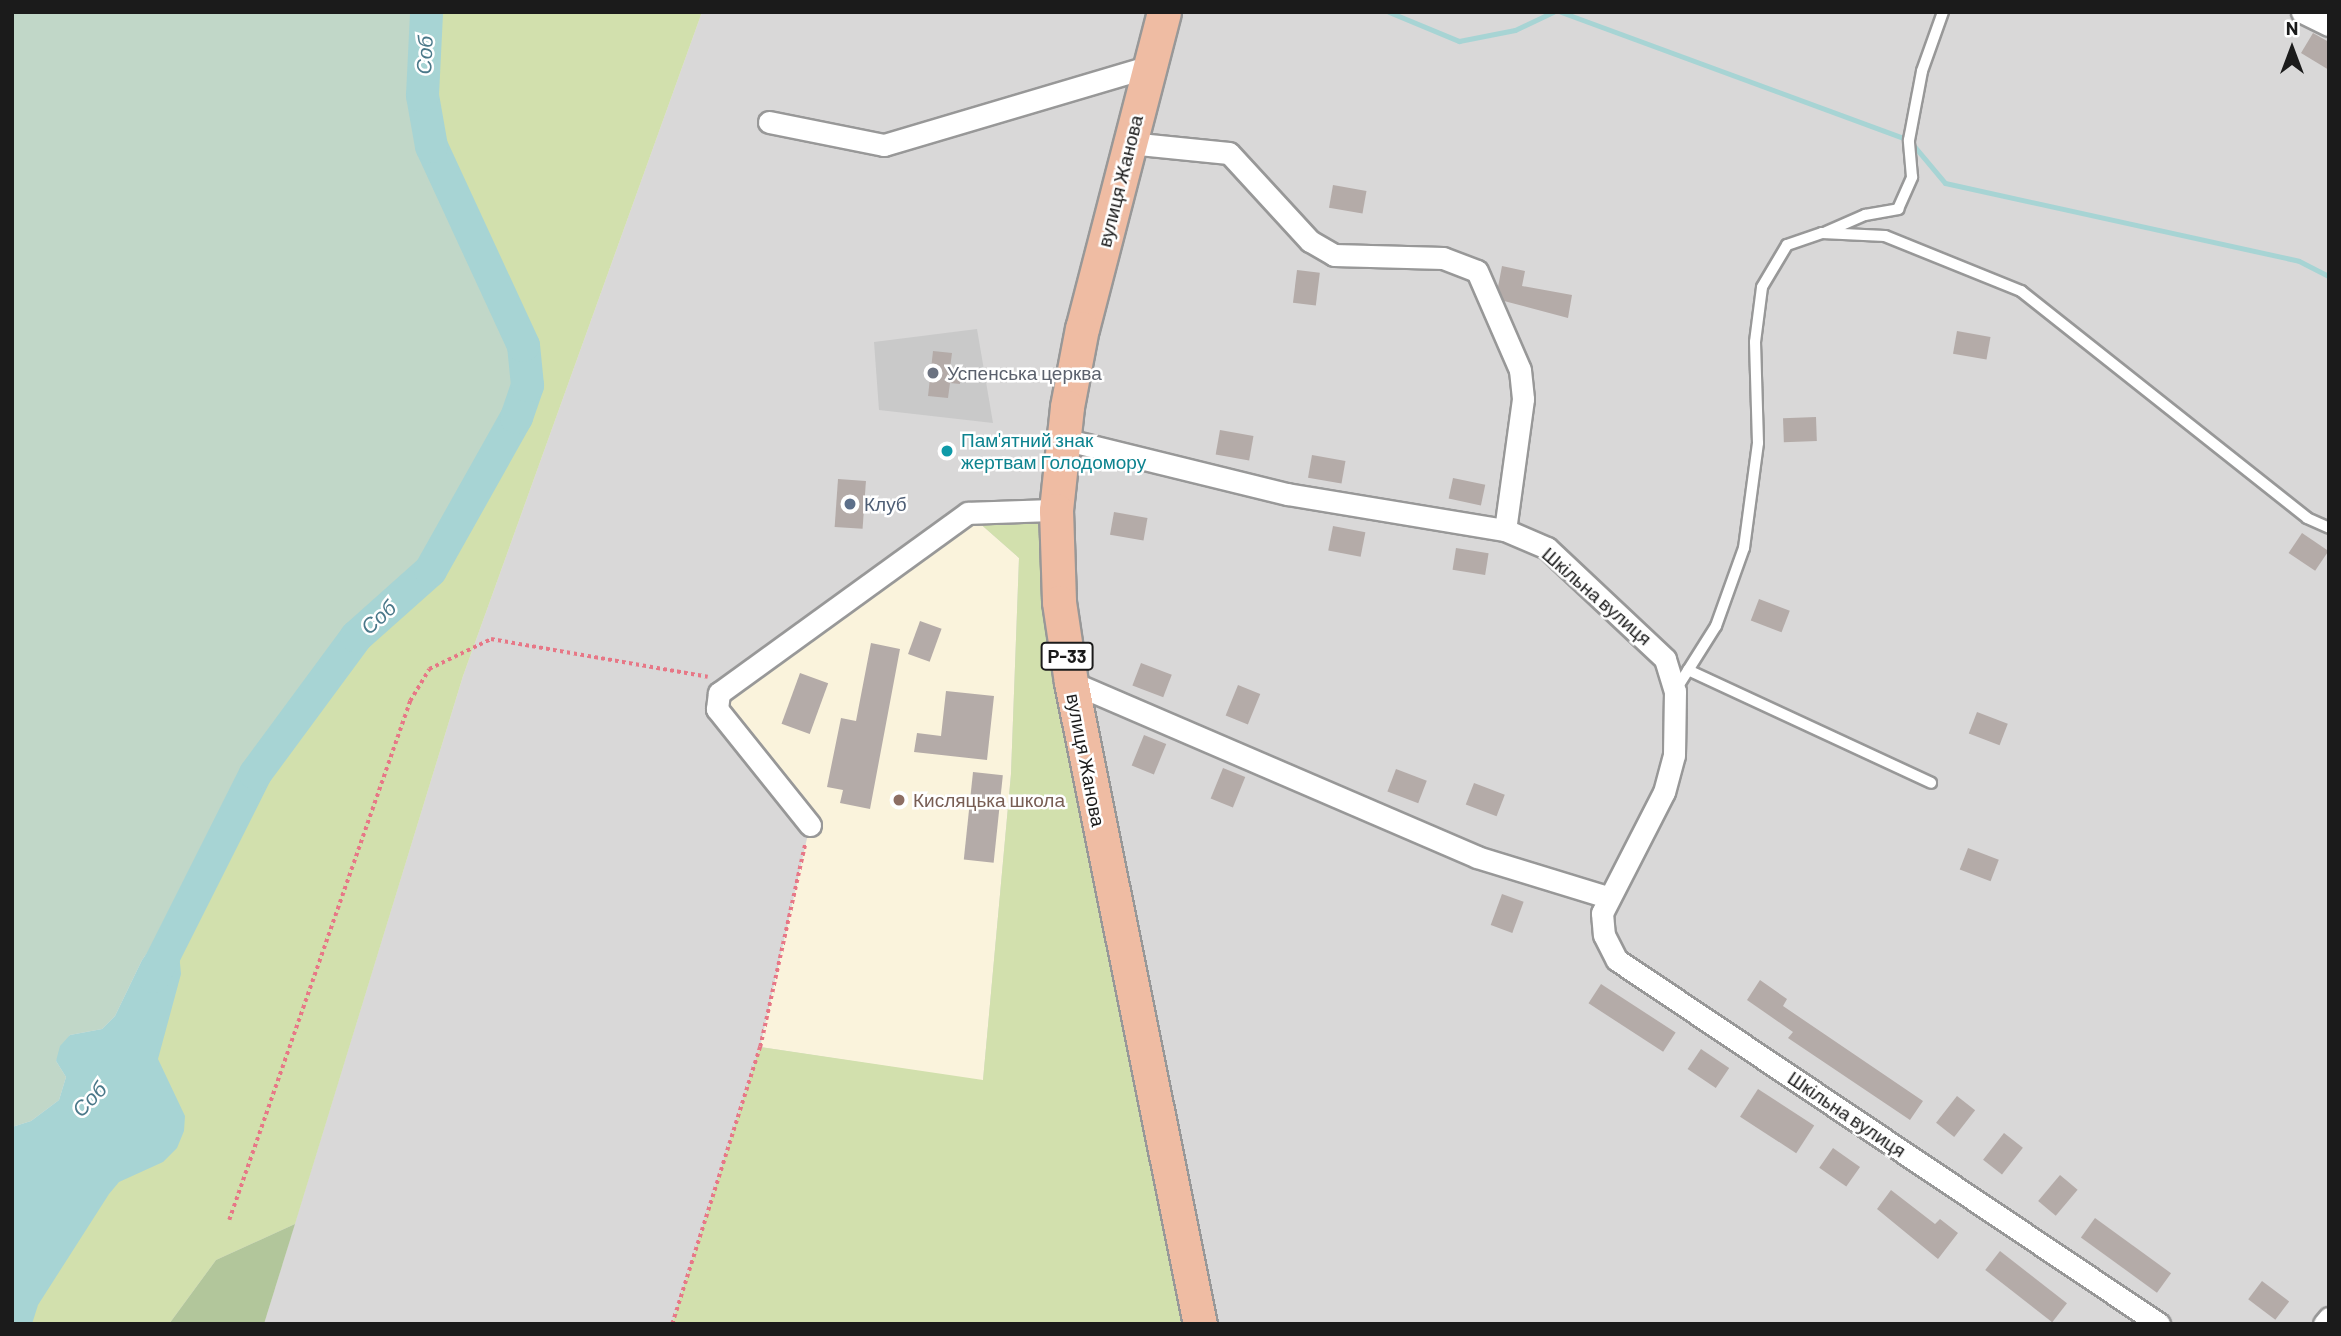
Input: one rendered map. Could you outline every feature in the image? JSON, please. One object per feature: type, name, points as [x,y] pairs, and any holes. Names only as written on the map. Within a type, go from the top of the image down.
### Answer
[{"type":"main road","name":"вулиця Жанова","points":[[1164,12],[1082,328],[1063,439],[1056,510],[1059,602],[1071,682],[1197,1312]]},
{"type":"street","points":[[2302,12],[2329,25]]},
{"type":"street","points":[[769,122],[884,145],[1148,67]]},
{"type":"street","points":[[1129,144],[1229,153],[1310,241],[1334,255],[1443,258],[1477,271],[1520,370],[1522,399],[1505,530]]},
{"type":"street","name":"Шкільна вулиця","points":[[1063,439],[1287,494],[1505,530],[1547,548],[1631,622],[1665,659],[1675,691],[1674,755],[1664,792],[1648,829],[1607,897],[1604,935],[1617,960],[2159,1324]]},
{"type":"street","points":[[810,825],[717,709],[717,696],[968,513],[1056,510]]},
{"type":"street","points":[[1071,682],[1476,857],[1607,897]]},
{"type":"street","points":[[1197,1312],[1221,1324]]},
{"type":"street","points":[[2324,1324],[2329,1318]]},
{"type":"lane","points":[[1675,691],[1716,626],[1744,548],[1758,443],[1755,342],[1762,287],[1787,245],[1866,215],[1898,209],[1912,177],[1909,140],[1922,71],[1943,12]]},
{"type":"lane","points":[[1824,233],[1885,236],[2021,291],[2307,518],[2329,528]]},
{"type":"lane","points":[[1688,670],[1931,783]]},
{"type":"path","points":[[229,1220],[410,701],[429,669],[491,639],[734,682]]},
{"type":"path","points":[[672,1324],[760,1047],[810,825]]},
{"type":"shaded area","points":[[702,12],[2329,12],[2329,1318],[2324,1324],[264,1324],[463,676]]},
{"type":"shaded area","points":[[977,329],[993,423],[879,410],[874,342]]},
{"type":"shaded area","name":"Кисляцька школа","points":[[968,513],[1019,558],[1011,774],[983,1081],[760,1047],[810,825],[716,701]]},
{"type":"green space","points":[[12,12],[426,12],[422,95],[431,146],[523,345],[527,385],[516,417],[430,570],[356,636],[268,754],[171,934],[155,942],[142,960],[115,1016],[102,1029],[70,1035],[56,1061],[66,1077],[59,1100],[31,1121],[12,1127]]},
{"type":"green space","points":[[426,12],[702,12],[463,676],[295,1224],[216,1260],[169,1324],[12,1324],[12,1172],[117,1064],[171,934],[254,776],[356,636],[430,570],[523,400],[527,385],[523,345],[431,146],[422,95]]},
{"type":"green space","points":[[1056,510],[1200,1324],[672,1324],[760,1047],[983,1080],[1011,774],[1019,558],[968,513]]},
{"type":"green space","points":[[295,1224],[264,1324],[169,1324],[216,1260]]},
{"type":"water","points":[[171,934],[179,952],[181,974],[158,1059],[185,1116],[184,1131],[177,1148],[163,1162],[119,1182],[109,1194],[38,1305],[32,1324],[12,1324],[12,1127],[31,1121],[59,1100],[66,1077],[56,1061],[60,1046],[70,1035],[102,1029],[115,1016],[142,960],[155,942]]},
{"type":"building","points":[[2313,33],[2329,42],[2329,70],[2301,53]]},
{"type":"building","points":[[1333,185],[1366,191],[1362,214],[1329,208]]},
{"type":"building","points":[[1502,266],[1525,271],[1522,286],[1572,295],[1568,318],[1504,301],[1498,287]]},
{"type":"building","points":[[1297,270],[1320,273],[1316,306],[1293,303]]},
{"type":"building","points":[[1957,331],[1990,337],[1986,360],[1953,354]]},
{"type":"building","name":"Успенська церква","points":[[933,351],[952,353],[950,368],[961,369],[960,384],[950,383],[948,398],[928,396]]},
{"type":"building","points":[[1816,417],[1817,441],[1784,442],[1783,418]]},
{"type":"building","points":[[1220,430],[1253,436],[1249,461],[1216,455]]},
{"type":"building","points":[[1312,455],[1345,461],[1341,484],[1308,478]]},
{"type":"building","points":[[1453,478],[1485,485],[1481,505],[1449,499]]},
{"type":"building","name":"Клуб","points":[[838,479],[866,481],[863,529],[835,527]]},
{"type":"building","points":[[1114,512],[1147,518],[1143,541],[1110,535]]},
{"type":"building","points":[[1333,526],[1365,532],[1361,557],[1328,551]]},
{"type":"building","points":[[2302,533],[2329,551],[2315,571],[2289,553]]},
{"type":"building","points":[[1456,548],[1489,553],[1485,575],[1453,570]]},
{"type":"building","points":[[1759,599],[1790,611],[1782,632],[1751,620]]},
{"type":"building","points":[[920,621],[942,629],[930,662],[908,654]]},
{"type":"building","points":[[871,643],[900,649],[870,809],[840,803],[843,790],[827,787],[841,718],[856,721]]},
{"type":"building","points":[[1141,663],[1172,675],[1163,697],[1132,685]]},
{"type":"building","points":[[800,673],[828,683],[810,734],[782,724]]},
{"type":"building","points":[[1238,685],[1260,694],[1248,725],[1226,716]]},
{"type":"building","points":[[946,691],[994,696],[987,760],[914,752],[917,733],[941,736]]},
{"type":"building","points":[[1977,712],[2008,724],[2000,745],[1969,733]]},
{"type":"building","points":[[1144,735],[1166,744],[1154,775],[1132,766]]},
{"type":"building","points":[[1223,768],[1245,777],[1233,808],[1211,799]]},
{"type":"building","points":[[1396,769],[1427,781],[1418,803],[1387,791]]},
{"type":"building","points":[[973,772],[1003,775],[994,863],[964,860]]},
{"type":"building","points":[[1474,783],[1505,795],[1497,816],[1466,804]]},
{"type":"building","points":[[1968,848],[1999,860],[1991,881],[1960,869]]},
{"type":"building","points":[[1502,894],[1524,902],[1512,933],[1491,925]]},
{"type":"building","points":[[1760,980],[1787,999],[1783,1006],[1923,1101],[1910,1120],[1788,1038],[1793,1032],[1747,1000]]},
{"type":"building","points":[[1601,984],[1676,1032],[1663,1052],[1588,1003]]},
{"type":"building","points":[[1701,1049],[1729,1068],[1716,1088],[1688,1069]]},
{"type":"building","points":[[1758,1089],[1814,1125],[1796,1153],[1740,1117]]},
{"type":"building","points":[[1957,1096],[1975,1110],[1954,1137],[1936,1123]]},
{"type":"building","points":[[2004,1133],[2023,1148],[2002,1175],[1983,1160]]},
{"type":"building","points":[[1833,1148],[1860,1167],[1846,1187],[1819,1168]]},
{"type":"building","points":[[2060,1175],[2078,1190],[2056,1216],[2038,1201]]},
{"type":"building","points":[[1891,1190],[1935,1224],[1940,1219],[1958,1233],[1938,1259],[1877,1209]]},
{"type":"building","points":[[2095,1218],[2171,1273],[2157,1293],[2081,1237]]},
{"type":"building","points":[[2000,1251],[2067,1303],[2052,1322],[1985,1270]]},
{"type":"building","points":[[2262,1281],[2289,1301],[2275,1320],[2248,1299]]},
{"type":"waterway","name":"Соб","points":[[153,976],[255,773],[356,636],[430,570],[516,417],[527,385],[523,345],[431,146],[422,95],[426,12]]},
{"type":"waterway","points":[[1389,12],[1459,41],[1515,30],[1553,12]]},
{"type":"waterway","points":[[1561,12],[1909,140],[1945,183],[2299,261],[2329,276]]},
{"type":"place","name":"Успенська церква","points":[[933,373]]},
{"type":"place","name":"Пам'ятний знак жертвам Голодомору","points":[[947,451]]},
{"type":"place","name":"Клуб","points":[[850,504]]},
{"type":"place","name":"Кисляцька школа","points":[[899,800]]}]
